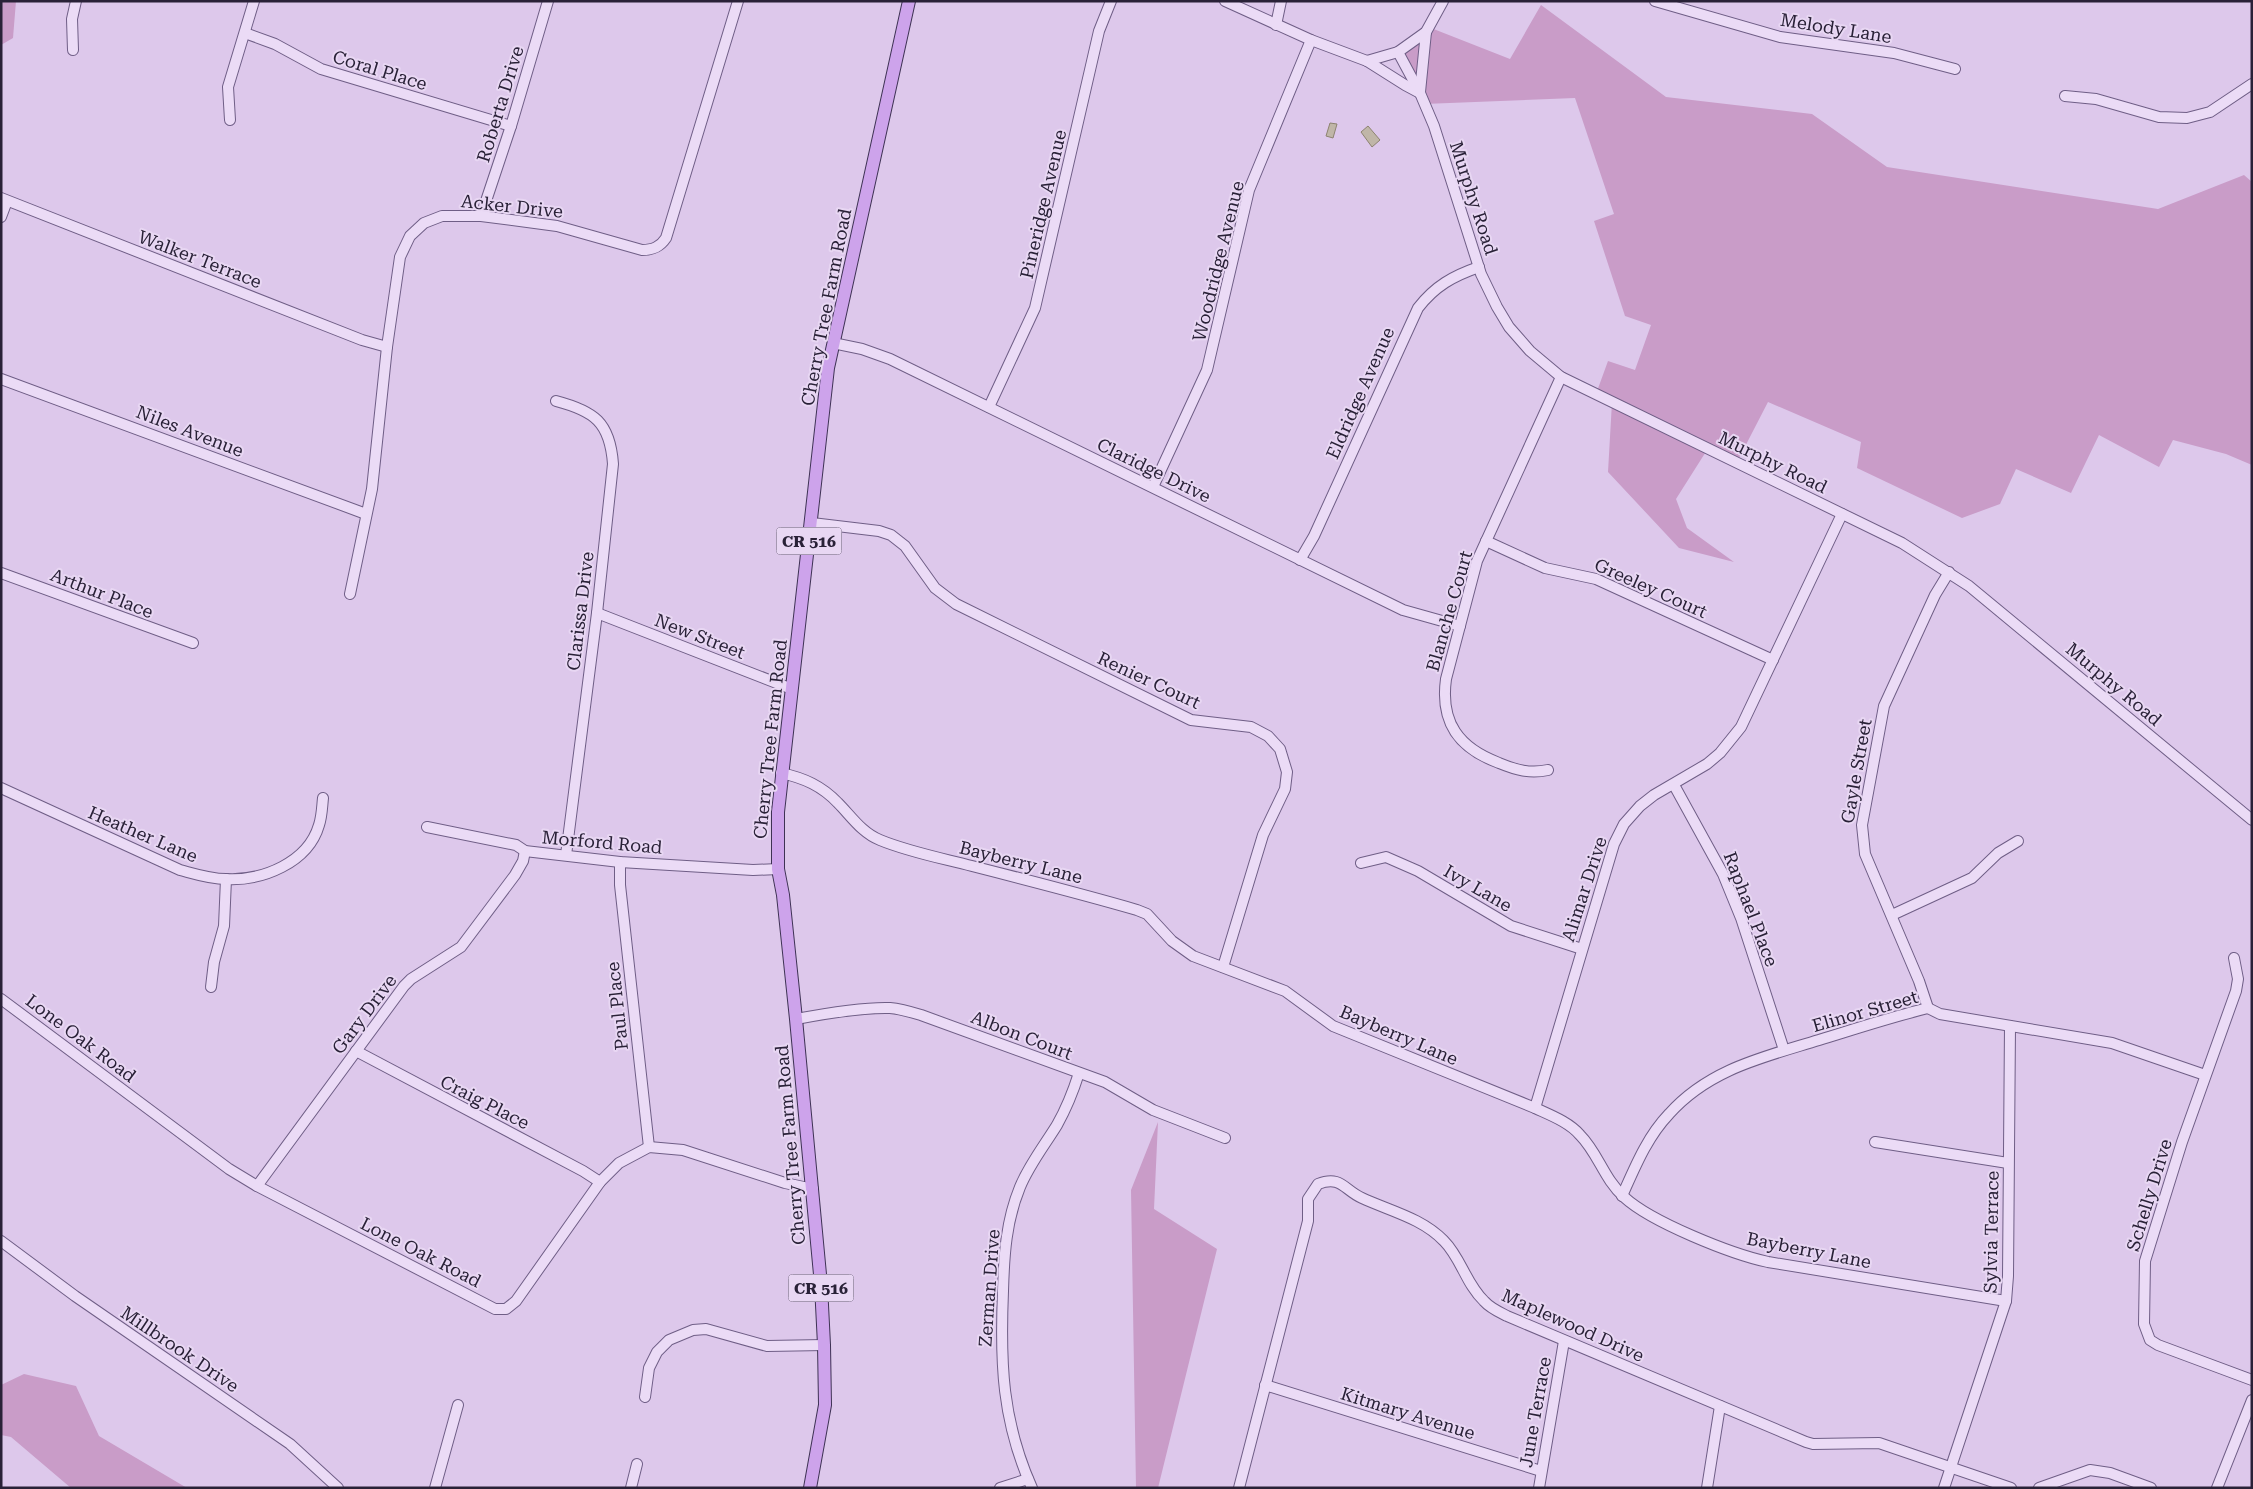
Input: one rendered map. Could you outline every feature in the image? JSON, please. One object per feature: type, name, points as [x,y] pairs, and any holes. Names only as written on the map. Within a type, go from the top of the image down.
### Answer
[{"type":"main road","name":"Cherry Tree Farm Road","points":[[810,1488],[825,1405],[824,1345],[813,1190],[783,895],[778,870],[778,812],[812,523],[824,393],[909,1]]},
{"type":"street","points":[[73,50],[72,19],[76,1]]},
{"type":"street","points":[[230,120],[228,87],[254,1]]},
{"type":"street","name":"Roberta Drive","points":[[481,216],[511,126],[548,1]]},
{"type":"street","name":"Acker Drive","points":[[350,594],[372,489],[387,347],[400,257],[410,236],[424,223],[442,216],[481,216],[557,226],[642,250],[656,248],[662,244],[666,238],[738,1]]},
{"type":"street","name":"Pineridge Avenue","points":[[989,407],[1035,308],[1099,30],[1111,1]]},
{"type":"street","points":[[1225,1],[1311,40],[1367,61],[1404,86],[1420,93],[1426,32],[1442,1]]},
{"type":"street","points":[[1276,25],[1281,1]]},
{"type":"street","name":"Melody Lane","points":[[1655,1],[1780,37],[1894,53],[1954,69]]},
{"type":"street","points":[[1367,61],[1398,52],[1426,32]]},
{"type":"street","name":"Coral Place","points":[[244,33],[274,44],[321,69],[511,126]]},
{"type":"street","name":"Woodridge Avenue","points":[[1153,488],[1207,370],[1250,190],[1311,40]]},
{"type":"street","name":"Murphy Road","points":[[1398,52],[1420,93],[1434,126],[1479,267],[1497,307],[1509,327],[1530,351],[1561,377],[1902,543],[1949,572],[1969,586],[2252,820]]},
{"type":"street","points":[[2066,96],[2096,99],[2159,117],[2187,118],[2216,109],[2252,84]]},
{"type":"street","points":[[1,217],[4,200]]},
{"type":"street","name":"Walker Terrace","points":[[4,200],[353,336],[387,347]]},
{"type":"street","name":"Eldridge Avenue","points":[[1300,560],[1314,536],[1418,308],[1436,287],[1449,278],[1479,267]]},
{"type":"street","name":"Claridge Drive","points":[[834,343],[862,349],[890,359],[1403,610],[1460,626]]},
{"type":"street","name":"Blanche Court","points":[[1548,770],[1529,772],[1486,758],[1468,747],[1452,726],[1446,713],[1444,694],[1477,561],[1561,377]]},
{"type":"street","name":"Niles Avenue","points":[[1,379],[366,514]]},
{"type":"street","name":"Clarissa Drive","points":[[556,400],[582,408],[592,415],[605,431],[612,450],[610,503],[566,855]]},
{"type":"street","name":"Alimar Drive","points":[[1535,1108],[1614,844],[1624,824],[1640,806],[1707,764],[1731,740],[1748,715],[1842,514]]},
{"type":"street","name":"Renier Court","points":[[812,523],[879,531],[890,535],[906,546],[935,588],[956,604],[1191,720],[1251,727],[1262,731],[1274,741],[1284,760],[1286,772],[1285,789],[1263,835],[1223,967]]},
{"type":"street","name":"Greeley Court","points":[[1486,541],[1545,568],[1596,579],[1773,660]]},
{"type":"street","name":"Gayle Street","points":[[1928,1008],[1892,915],[1865,854],[1862,825],[1884,706],[1935,596],[1949,572]]},
{"type":"street","name":"Arthur Place","points":[[1,573],[193,643]]},
{"type":"street","name":"New Street","points":[[597,613],[792,689]]},
{"type":"street","name":"Bayberry Lane","points":[[782,773],[798,777],[816,785],[836,801],[862,829],[877,839],[906,849],[1061,888],[1147,914],[1178,946],[1198,958],[1285,991],[1333,1026],[1535,1108],[1559,1120],[1581,1135],[1604,1172],[1622,1196],[1642,1212],[1754,1259],[2006,1301]]},
{"type":"street","name":"Raphael Place","points":[[1674,785],[1723,874],[1741,918],[1784,1050]]},
{"type":"street","name":"Heather Lane","points":[[1,788],[180,870],[204,877],[226,879],[249,878],[273,872],[302,853],[316,834],[320,824],[323,798]]},
{"type":"street","name":"Morford Road","points":[[427,826],[516,845],[525,851],[620,862],[778,870]]},
{"type":"street","points":[[1892,915],[1972,878],[1998,853],[2018,841]]},
{"type":"street","name":"Gary Drive","points":[[257,1186],[411,979],[461,947],[515,875],[523,862],[525,851]]},
{"type":"street","name":"Ivy Lane","points":[[1361,863],[1386,857],[1418,872],[1511,926],[1582,949]]},
{"type":"street","name":"Paul Place","points":[[620,862],[620,885],[649,1147]]},
{"type":"street","points":[[211,988],[214,962],[224,926],[226,879]]},
{"type":"street","name":"Schelly Drive","points":[[2234,958],[2238,979],[2236,990],[2144,1261],[2144,1324],[2150,1340],[2158,1345],[2252,1380]]},
{"type":"street","name":"Lone Oak Road","points":[[1,999],[229,1168],[257,1186],[492,1308],[500,1310],[516,1301],[600,1182],[619,1163],[649,1147]]},
{"type":"street","name":"Albon Court","points":[[796,1019],[820,1014],[883,1008],[902,1010],[936,1020],[1112,1085],[1147,1107],[1225,1138]]},
{"type":"street","name":"Elinor Street","points":[[1622,1196],[1654,1132],[1683,1098],[1720,1073],[1784,1050],[1928,1008],[1940,1014],[2112,1043],[2206,1075]]},
{"type":"street","name":"Sylvia Terrace","points":[[1944,1488],[2006,1301],[2008,1276],[2010,1026]]},
{"type":"street","name":"Craig Place","points":[[356,1051],[583,1171],[600,1182]]},
{"type":"street","name":"Zerman Drive","points":[[1030,1484],[1009,1423],[1002,1372],[1001,1335],[1004,1250],[1011,1215],[1020,1186],[1067,1106],[1079,1073]]},
{"type":"street","points":[[1875,1142],[2008,1163]]},
{"type":"street","points":[[649,1147],[683,1150],[785,1183],[813,1190]]},
{"type":"street","name":"Maplewood Drive","points":[[1239,1488],[1308,1221],[1308,1199],[1313,1189],[1326,1181],[1340,1182],[1360,1197],[1429,1228],[1450,1249],[1472,1286],[1485,1303],[1506,1316],[1813,1444],[1878,1443],[2011,1488]]},
{"type":"street","name":"Millbrook Drive","points":[[2,1244],[74,1296],[290,1444],[338,1488]]},
{"type":"street","points":[[645,1397],[649,1368],[654,1356],[669,1340],[687,1331],[706,1329],[767,1346],[824,1345]]},
{"type":"street","name":"June Terrace","points":[[1539,1488],[1564,1341]]},
{"type":"street","name":"Kitmary Avenue","points":[[1265,1385],[1541,1471]]},
{"type":"street","points":[[2217,1488],[2252,1400]]},
{"type":"street","points":[[435,1488],[458,1405]]},
{"type":"street","points":[[1707,1488],[1720,1406]]},
{"type":"street","points":[[631,1488],[637,1464]]},
{"type":"street","points":[[2039,1488],[2090,1470],[2110,1473],[2151,1488]]},
{"type":"street","points":[[1000,1488],[1030,1484]]},
{"type":"shaded area","points":[[1,1],[16,1],[13,38],[1,45]]},
{"type":"shaded area","points":[[1541,5],[1666,97],[1812,114],[1887,167],[2158,209],[2244,175],[2252,182],[2252,465],[2226,454],[2173,440],[2159,467],[2099,435],[2071,493],[2016,469],[2000,504],[1962,518],[1857,468],[1861,442],[1768,402],[1736,464],[1707,450],[1676,499],[1687,528],[1734,562],[1679,548],[1608,472],[1612,402],[1596,394],[1608,361],[1635,370],[1651,325],[1625,316],[1594,221],[1614,214],[1575,98],[1424,104],[1399,55],[1431,28],[1510,59]]},
{"type":"shaded area","points":[[1330,123],[1337,124],[1333,138],[1326,136]]},
{"type":"shaded area","points":[[1368,126],[1380,140],[1372,147],[1361,132]]},
{"type":"shaded area","points":[[1158,1122],[1154,1209],[1217,1249],[1158,1488],[1136,1488],[1131,1190]]},
{"type":"shaded area","points":[[24,1374],[76,1386],[99,1436],[187,1488],[71,1488],[11,1437],[1,1435],[1,1385]]}]
